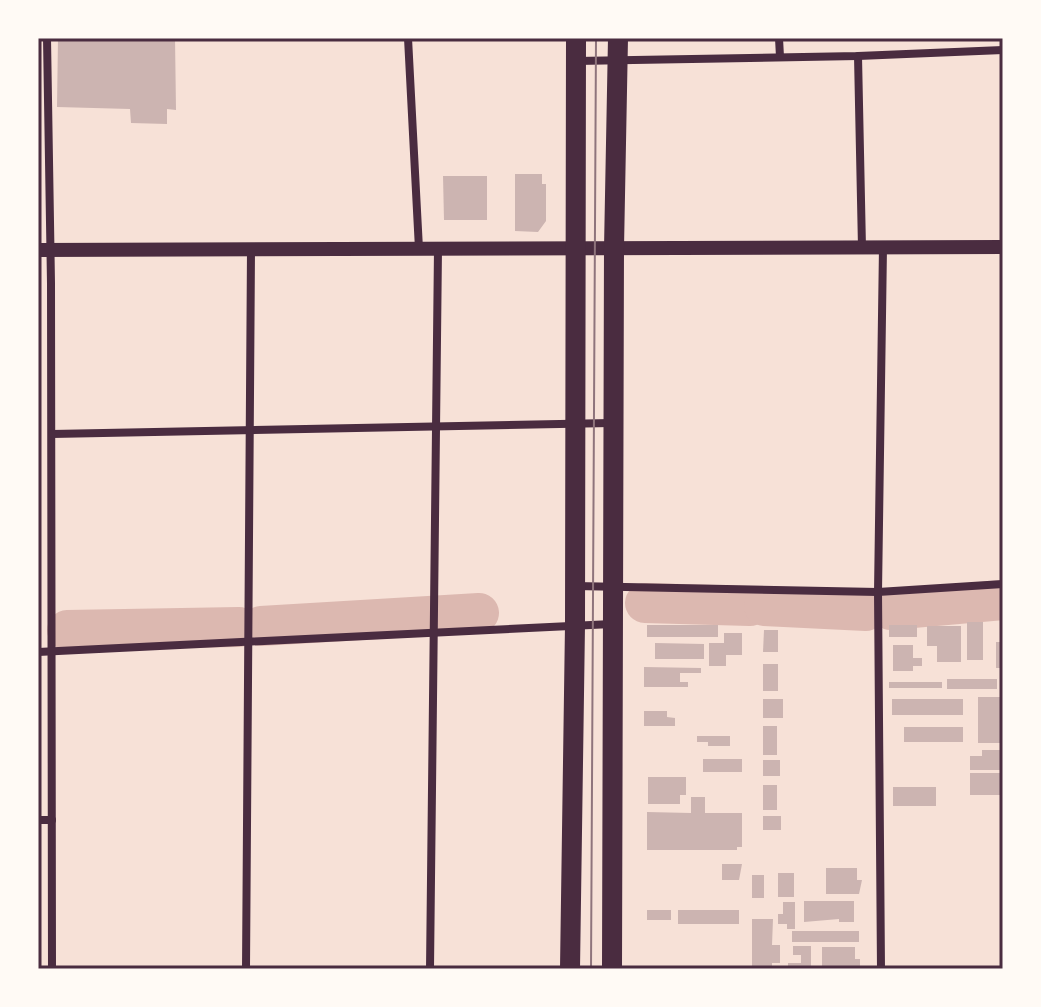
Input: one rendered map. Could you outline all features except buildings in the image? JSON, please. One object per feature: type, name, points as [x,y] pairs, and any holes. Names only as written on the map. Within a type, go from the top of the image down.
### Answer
[{"type":"highway","points":[[576,38],[575,61],[613,423],[612,969]]},
{"type":"highway","points":[[570,969],[575,625],[574,423],[618,61],[618,38]]},
{"type":"street","points":[[47,38],[44,250],[52,434],[52,969]]},
{"type":"street","points":[[408,38],[419,249]]},
{"type":"street","points":[[779,38],[780,57]]},
{"type":"street","points":[[575,61],[1003,50]]},
{"type":"street","points":[[858,56],[862,248]]},
{"type":"street","points":[[881,969],[878,592],[883,247]]},
{"type":"street","points":[[44,250],[1003,247]]},
{"type":"street","points":[[430,969],[438,249]]},
{"type":"street","points":[[246,969],[251,250]]},
{"type":"street","points":[[52,434],[613,423]]},
{"type":"street","points":[[574,586],[878,592],[1003,584]]},
{"type":"street","points":[[38,652],[613,624]]},
{"type":"street","points":[[38,820],[52,820]]},
{"type":"waterway","points":[[890,610],[1003,600]]},
{"type":"waterway","points":[[645,603],[750,606]]},
{"type":"waterway","points":[[764,606],[866,611]]},
{"type":"waterway","points":[[261,626],[479,613]]},
{"type":"waterway","points":[[67,630],[239,627]]},
{"type":"tram line","points":[[591,969],[596,38]]}]
